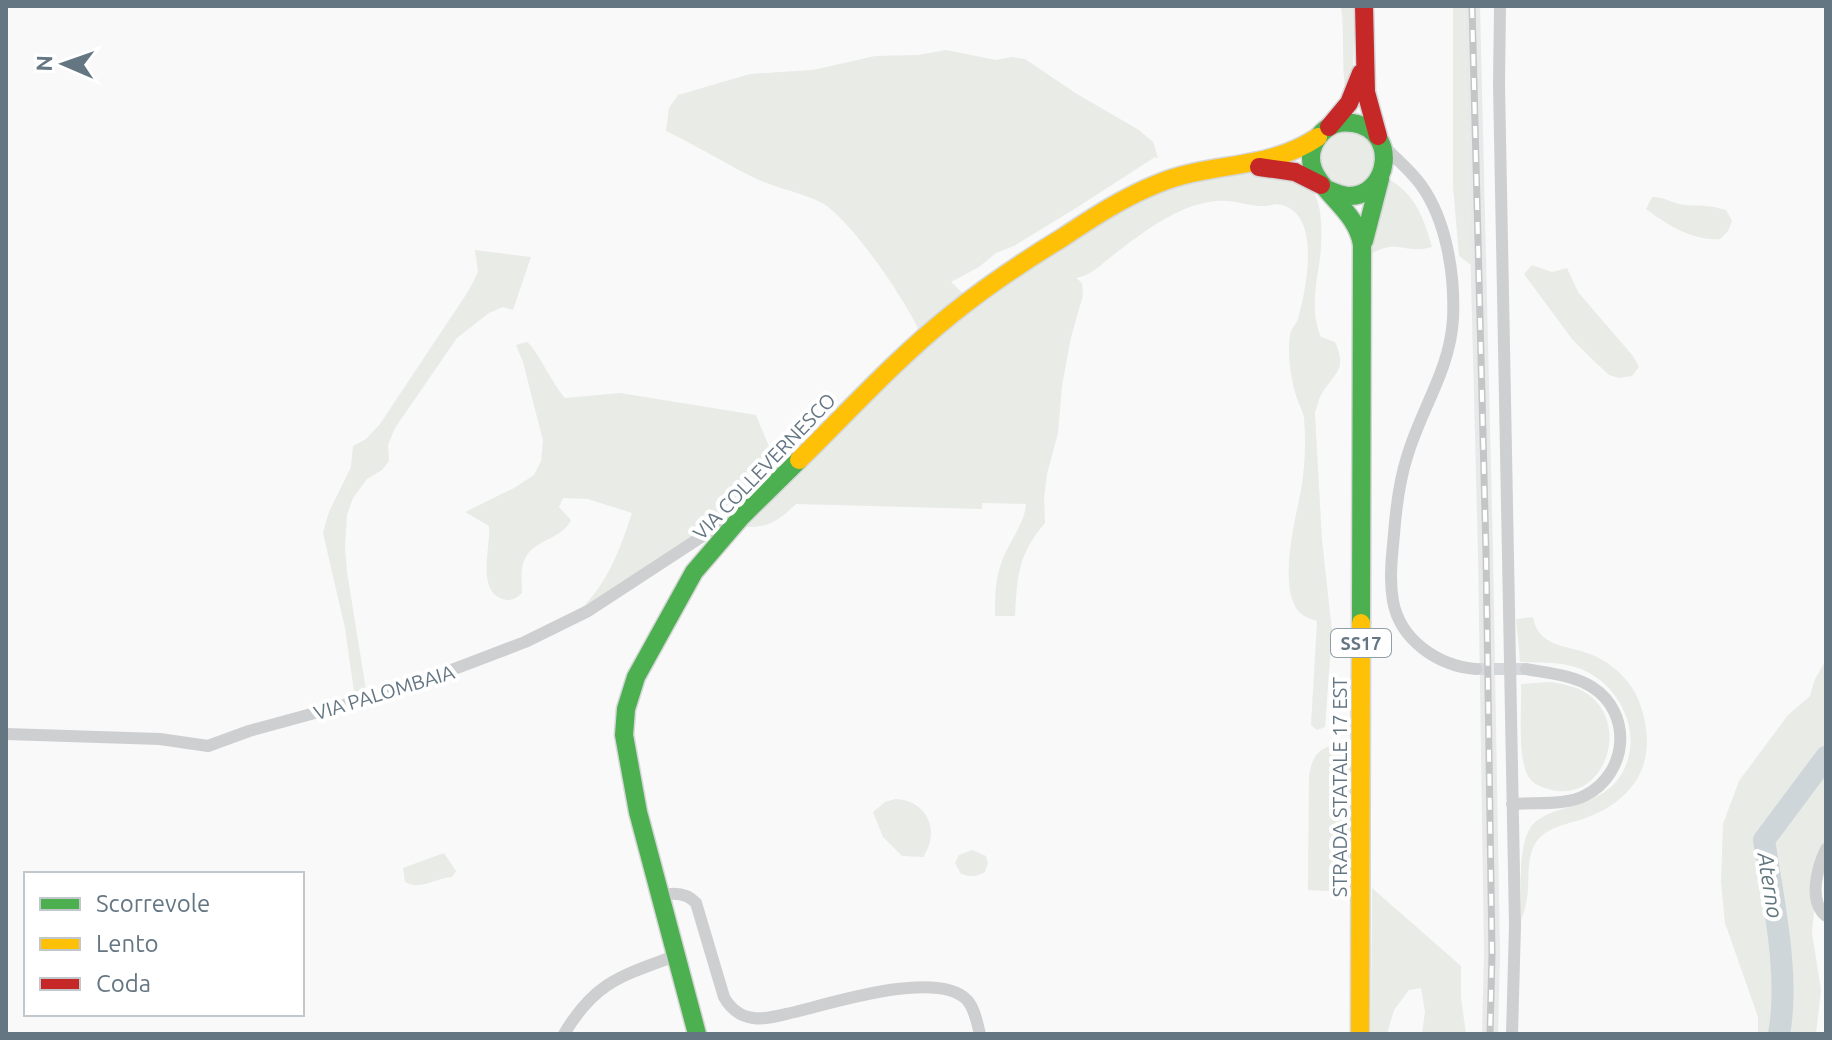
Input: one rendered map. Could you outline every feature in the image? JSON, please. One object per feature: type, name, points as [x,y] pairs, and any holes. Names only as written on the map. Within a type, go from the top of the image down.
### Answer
[{"type":"main road","name":"SS17","points":[[1364,6],[1367,102],[1385,161],[1382,175]]},
{"type":"main road","name":"SS17","points":[[1324,187],[1314,174],[1312,148],[1353,97],[1364,57]]},
{"type":"main road","points":[[1323,132],[1339,123],[1352,122],[1370,128],[1380,140]]},
{"type":"main road","name":"VIA COLLEVERNESCO","points":[[697,1034],[659,896],[624,742],[626,709],[639,672],[697,568],[730,528],[918,343],[1011,270],[1094,217],[1149,187],[1194,172],[1292,153],[1323,132]]},
{"type":"main road","name":"VIA COLLEVERNESCO","points":[[1236,166],[1289,170],[1310,177],[1324,187]]},
{"type":"main road","points":[[1324,187],[1344,196],[1357,195],[1373,186],[1382,175]]},
{"type":"main road","name":"STRADA STATALE 17 EST","points":[[1363,252],[1368,219],[1382,175]]},
{"type":"main road","name":"STRADA STATALE 17 EST","points":[[1324,187],[1356,222],[1363,252],[1360,1034]]},
{"type":"street","points":[[1500,6],[1515,925],[1512,1034]]},
{"type":"street","points":[[1380,140],[1415,178],[1432,204],[1445,242],[1451,277],[1452,326],[1441,376],[1415,432],[1402,472],[1391,592],[1401,623],[1417,643],[1448,664],[1476,669]]},
{"type":"street","points":[[1382,175],[1387,169],[1395,169],[1415,178]]},
{"type":"street","name":"VIA PALOMBAIA","points":[[6,734],[160,739],[208,746],[249,731],[399,690],[512,647],[577,617],[715,528],[730,528]]},
{"type":"street","points":[[1512,804],[1559,802],[1586,796],[1610,775],[1620,748],[1617,718],[1611,705],[1598,691],[1577,680],[1526,669]]},
{"type":"street","points":[[1826,849],[1816,897],[1818,907],[1826,916]]},
{"type":"street","points":[[659,896],[684,894],[696,903],[724,997],[731,1007],[743,1015],[767,1018],[886,991],[930,987],[956,993],[967,1000],[980,1034]]},
{"type":"street","points":[[564,1034],[585,1003],[605,986],[675,956]]},
{"type":"shaded area","points":[[1341,6],[1355,6],[1353,70],[1346,95],[1343,28]]},
{"type":"shaded area","points":[[1453,6],[1464,6],[1471,265],[1459,256],[1453,186]]},
{"type":"shaded area","points":[[1464,6],[1480,6],[1493,553],[1500,953],[1498,1034],[1482,1034],[1484,953],[1478,553]]},
{"type":"shaded area","points":[[946,50],[996,60],[1011,57],[1025,59],[1139,130],[1153,142],[1158,158],[951,282],[968,298],[921,335],[878,264],[834,212],[815,200],[759,180],[666,131],[669,108],[678,95],[750,74],[813,70],[875,56],[918,55]]},
{"type":"shaded area","points":[[1348,131],[1368,139],[1376,159],[1368,179],[1348,187],[1328,179],[1320,159],[1328,139]]},
{"type":"shaded area","points":[[1237,172],[1277,177],[1307,187],[1317,198],[1321,216],[1316,319],[1321,337],[1335,342],[1340,359],[1338,371],[1321,395],[1315,413],[1322,540],[1332,631],[1325,727],[1317,730],[1311,725],[1317,621],[1303,615],[1290,592],[1290,548],[1305,445],[1304,418],[1292,377],[1289,343],[1301,306],[1308,255],[1302,223],[1294,212],[1282,205],[1258,206],[1222,201],[1202,203],[1151,227],[1092,271],[1076,278],[1082,283],[1083,295],[1071,337],[1058,433],[1047,474],[1045,523],[1024,556],[1015,616],[995,616],[996,589],[1001,564],[1023,519],[1026,504],[982,503],[982,509],[796,504],[771,523],[740,527],[922,348],[1015,276],[1126,206],[1182,182]]},
{"type":"shaded area","points":[[1387,178],[1412,199],[1432,247],[1388,247],[1371,254],[1374,226]]},
{"type":"shaded area","points":[[1652,197],[1726,210],[1732,221],[1720,239],[1690,235],[1646,209]]},
{"type":"shaded area","points":[[475,250],[531,257],[513,310],[503,307],[489,313],[457,338],[395,428],[388,445],[389,461],[382,470],[367,479],[353,498],[347,515],[345,547],[367,696],[355,699],[345,628],[323,533],[329,512],[351,467],[353,446],[366,439],[380,424],[469,290],[478,272]]},
{"type":"shaded area","points":[[1532,265],[1552,272],[1567,268],[1578,292],[1633,356],[1639,367],[1632,376],[1619,378],[1609,375],[1572,339],[1524,274]]},
{"type":"shaded area","points":[[527,342],[565,398],[620,393],[756,415],[770,449],[770,458],[755,488],[728,505],[714,522],[675,550],[580,610],[606,577],[632,513],[588,499],[563,498],[559,507],[571,520],[561,532],[528,554],[522,568],[522,593],[509,600],[493,593],[489,585],[489,526],[465,512],[534,475],[541,461],[543,441],[516,345]]},
{"type":"shaded area","points":[[1533,617],[1536,627],[1547,640],[1599,658],[1623,676],[1639,701],[1647,747],[1638,778],[1616,802],[1583,819],[1550,830],[1539,838],[1530,856],[1527,898],[1521,922],[1521,862],[1529,830],[1547,815],[1586,801],[1611,787],[1628,760],[1630,744],[1625,713],[1618,699],[1595,677],[1566,665],[1520,662],[1516,619]]},
{"type":"shaded area","points":[[1826,660],[1826,870],[1815,901],[1812,933],[1821,990],[1816,1034],[1758,1034],[1758,1017],[1725,923],[1721,882],[1723,824],[1739,781],[1788,715],[1810,696]]},
{"type":"shaded area","points":[[1551,682],[1586,693],[1600,706],[1608,723],[1606,759],[1597,774],[1584,785],[1568,791],[1548,789],[1534,783],[1528,776],[1522,757],[1521,684]]},
{"type":"shaded area","points":[[1336,744],[1350,744],[1349,892],[1308,890],[1309,775],[1317,754]]},
{"type":"shaded area","points":[[895,799],[915,805],[928,819],[931,837],[923,857],[902,856],[883,837],[873,812],[885,802]]},
{"type":"shaded area","points":[[972,850],[986,856],[988,863],[985,872],[967,876],[961,874],[955,863],[959,855]]},
{"type":"shaded area","points":[[444,853],[456,871],[452,877],[422,885],[405,882],[403,868]]},
{"type":"shaded area","points":[[1372,888],[1461,966],[1466,1034],[1422,1034],[1425,1011],[1421,988],[1409,990],[1394,1010],[1387,1034],[1371,1034]]},
{"type":"waterway","name":"Aterno","points":[[1779,1034],[1783,988],[1776,912],[1764,840],[1826,757]]},
{"type":"tunnel","points":[[1476,669],[1526,669]]},
{"type":"railway","points":[[1472,6],[1486,553],[1492,953],[1490,1034]]},
{"type":"traffic: fast","points":[[1326,189],[1349,196],[1363,193],[1373,186],[1384,162],[1383,150],[1378,138],[1368,128],[1353,123],[1332,125],[1316,140],[1311,157],[1318,178],[1325,188],[1352,220],[1362,245],[1361,623]]},
{"type":"traffic: fast","points":[[1364,241],[1380,179]]},
{"type":"traffic: fast","points":[[697,1034],[638,812],[624,735],[626,709],[636,677],[694,572],[742,516],[799,460]]},
{"type":"traffic: slow","points":[[799,460],[952,314],[1006,274],[1097,216],[1157,184],[1198,172],[1260,161],[1299,148],[1318,137]]},
{"type":"traffic: slow","points":[[1360,1034],[1361,623]]},
{"type":"traffic: jam","points":[[1364,6],[1366,92],[1378,136]]},
{"type":"traffic: jam","points":[[1329,127],[1349,103],[1361,73]]},
{"type":"traffic: jam","points":[[1259,167],[1295,172],[1321,185]]}]
